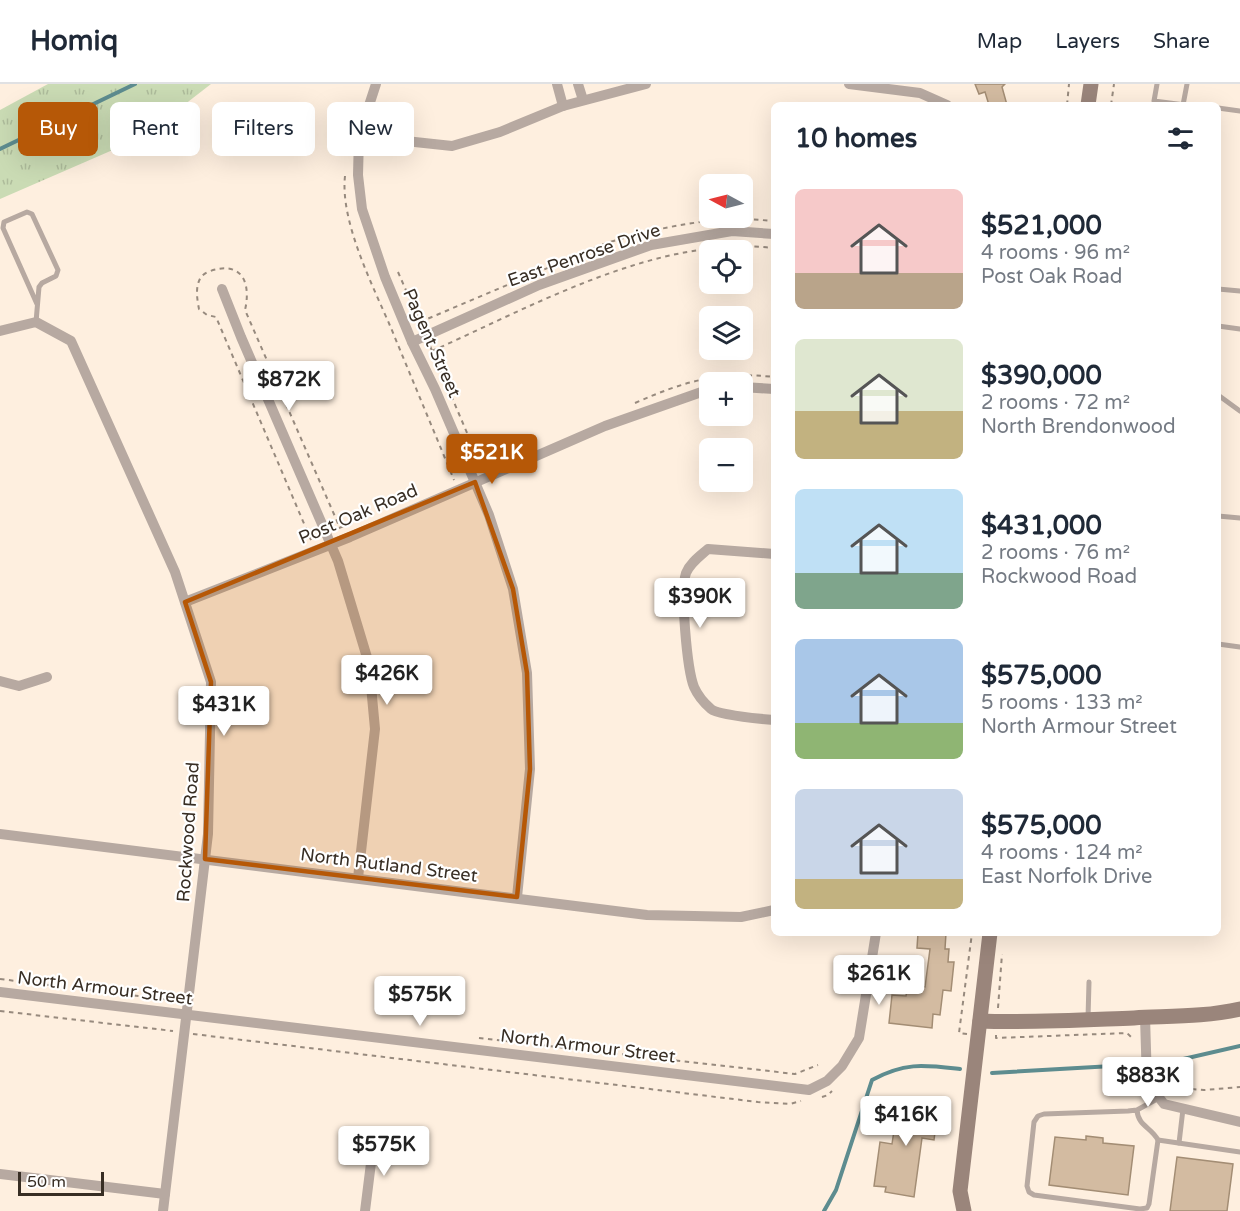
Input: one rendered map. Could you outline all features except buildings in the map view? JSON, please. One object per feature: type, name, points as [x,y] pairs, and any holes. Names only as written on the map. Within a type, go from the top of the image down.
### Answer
[{"type":"street","name":"Pagent Street","points":[[370,102],[376,84]]},
{"type":"street","points":[[557,84],[563,105]]},
{"type":"street","points":[[578,84],[584,100]]},
{"type":"street","points":[[414,142],[452,146],[500,132],[563,105],[646,84]]},
{"type":"street","points":[[849,84],[920,93],[941,102]]},
{"type":"street","points":[[1088,102],[1091,84]]},
{"type":"street","name":"Pagent Street","points":[[358,156],[362,209],[384,277],[489,515],[513,589],[527,673],[530,769],[517,897]]},
{"type":"street","name":"East Penrose Drive","points":[[412,342],[539,285],[651,245],[732,231],[771,234]]},
{"type":"street","points":[[222,289],[338,561],[369,664],[375,729],[358,878]]},
{"type":"street","points":[[0,331],[36,322]]},
{"type":"street","name":"Rockwood Road","points":[[36,322],[71,341],[176,572],[211,682],[208,834],[163,1211]]},
{"type":"street","points":[[753,388],[771,389]]},
{"type":"street","name":"Post Oak Road","points":[[185,602],[331,544],[605,426],[699,393]]},
{"type":"street","points":[[771,554],[708,549],[694,561],[686,573],[683,603],[693,686],[701,700],[713,711],[771,720]]},
{"type":"street","points":[[0,681],[19,686],[47,677]]},
{"type":"street","name":"North Rutland Street","points":[[0,834],[647,915],[741,917],[771,911]]},
{"type":"street","name":"North Armour Street","points":[[0,992],[188,1008],[809,1090],[827,1081],[842,1066],[859,1038],[876,936]]},
{"type":"street","points":[[952,1211],[960,1191],[990,936]]},
{"type":"street","points":[[980,1022],[1219,1014],[1240,1009]]},
{"type":"street","points":[[1145,1017],[1147,1082],[1164,1104],[1240,1122]]},
{"type":"street","points":[[365,1211],[374,1139]]},
{"type":"street","points":[[0,1174],[165,1194]]},
{"type":"street","points":[[960,1191],[964,1211]]},
{"type":"lane","points":[[1156,84],[1155,101],[1162,102]]},
{"type":"lane","points":[[1184,102],[1186,84]]},
{"type":"lane","points":[[1221,108],[1240,111]]},
{"type":"lane","points":[[36,322],[39,287],[56,276],[58,270],[32,214],[27,212],[4,222],[2,226],[37,304]]},
{"type":"lane","points":[[1221,289],[1240,291]]},
{"type":"lane","points":[[1221,326],[1240,329]]},
{"type":"lane","points":[[1221,397],[1240,411]]},
{"type":"lane","points":[[1221,516],[1240,518]]},
{"type":"lane","points":[[1221,644],[1240,647]]},
{"type":"lane","points":[[1088,1020],[1089,982]]},
{"type":"lane","points":[[1137,1110],[1137,1117],[1142,1126],[1158,1140],[1147,1208],[1034,1196],[1029,1192],[1027,1186],[1034,1122],[1038,1116],[1137,1110],[1159,1098]]},
{"type":"lane","points":[[1179,1143],[1183,1109]]},
{"type":"lane","points":[[1158,1140],[1240,1152]]},
{"type":"path","points":[[1067,102],[1069,84]]},
{"type":"path","points":[[1111,102],[1114,84]]},
{"type":"path","points":[[345,176],[343,190],[347,211],[363,261],[454,480]]},
{"type":"path","points":[[753,219],[771,221]]},
{"type":"path","points":[[432,351],[606,274],[700,249],[758,246],[771,248]]},
{"type":"path","points":[[398,272],[482,468]]},
{"type":"path","points":[[967,1034],[959,1033],[972,936]]},
{"type":"path","points":[[1002,951],[996,1038],[1127,1033],[1134,1038],[1134,1050]]},
{"type":"path","points":[[0,979],[188,1008]]},
{"type":"path","points":[[0,1011],[758,1102],[790,1104],[806,1100]]},
{"type":"path","points":[[477,1038],[795,1074],[818,1065]]},
{"type":"path","points":[[1162,1086],[1204,1090],[1240,1087]]},
{"type":"path","points":[[815,1098],[828,1095],[835,1089]]},
{"type":"highlighted area","points":[[475,482],[513,589],[527,673],[530,769],[517,897],[205,859],[211,682],[185,602]]},
{"type":"green space","points":[[48,84],[211,84],[188,102],[110,102],[110,151],[0,199],[0,110]]},
{"type":"waterway","points":[[0,149],[135,84]]},
{"type":"waterway","points":[[1166,1063],[1240,1046]]},
{"type":"waterway","points":[[992,1073],[1130,1065]]},
{"type":"waterway","points":[[824,1211],[836,1190],[872,1080],[895,1070],[915,1066],[960,1069]]}]
